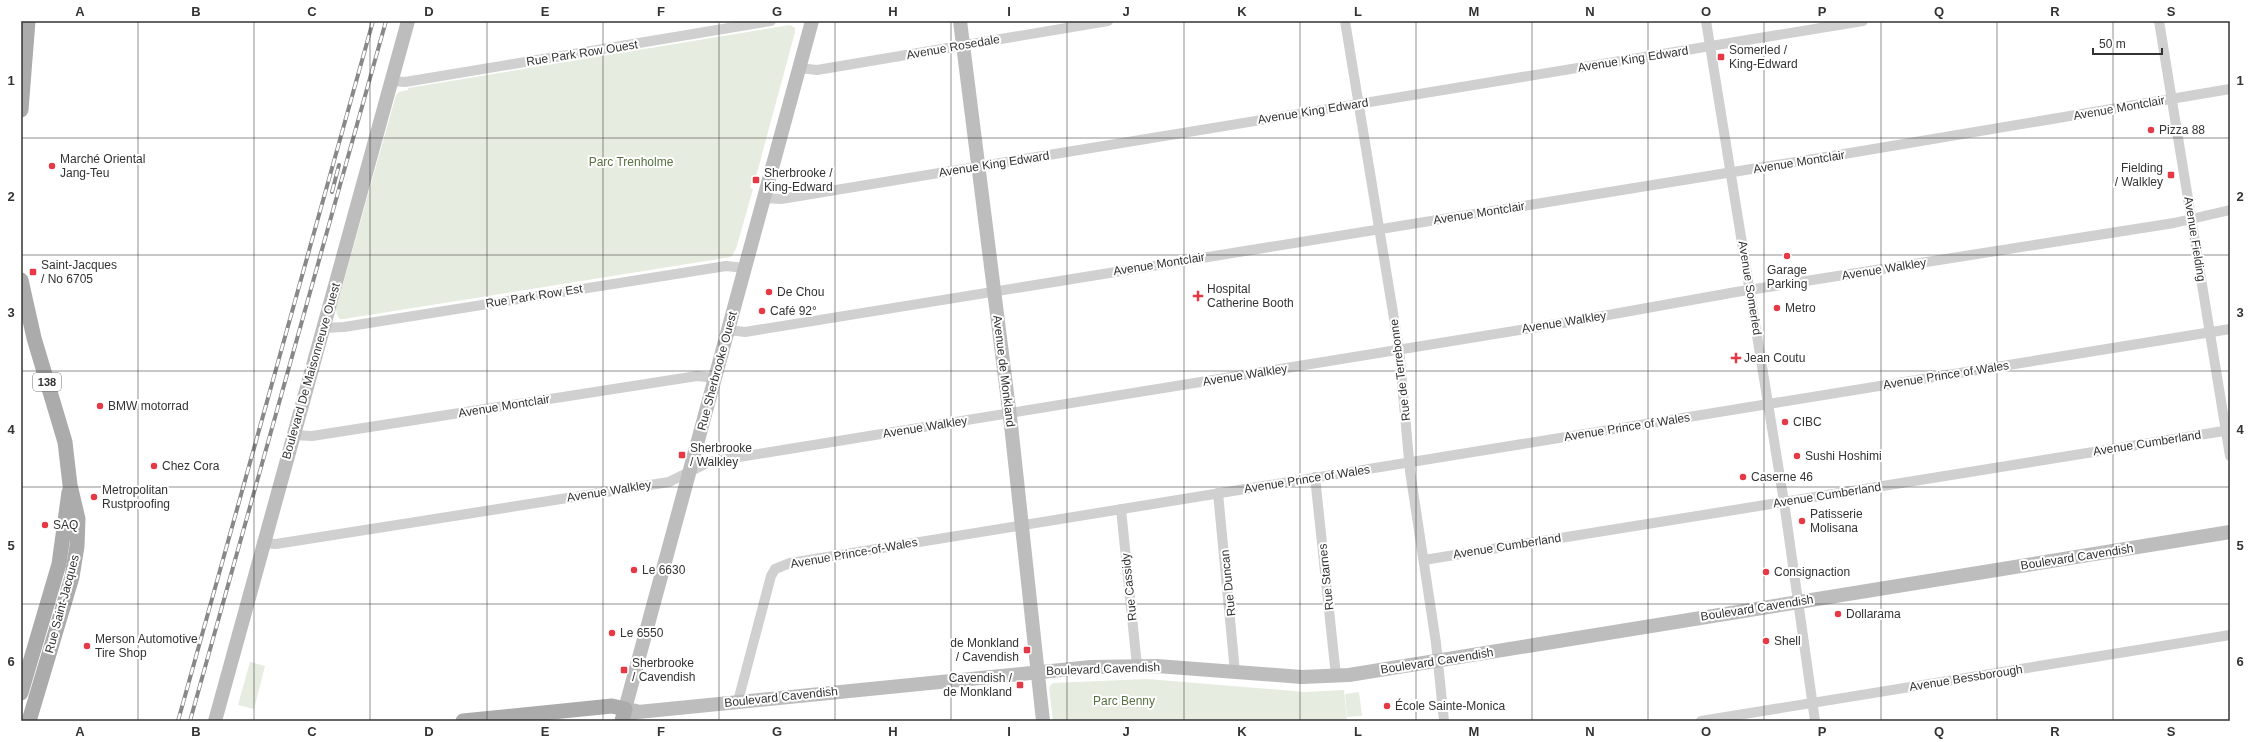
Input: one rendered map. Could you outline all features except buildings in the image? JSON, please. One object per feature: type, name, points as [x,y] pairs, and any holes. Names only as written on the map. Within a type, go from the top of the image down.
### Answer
[{"type":"main road","points":[[21,110],[28,21]]},
{"type":"main road","name":"Boulevard De Maisonneuve Ouest","points":[[215,721],[262,543],[408,21]]},
{"type":"main road","name":"Rue Sherbrooke Ouest","points":[[627,714],[689,471],[812,21]]},
{"type":"main road","name":"Avenue de Monkland","points":[[960,21],[1010,414],[1043,721]]},
{"type":"main road","name":"Rue Saint-Jacques","points":[[21,280],[32,332],[65,442],[70,485],[78,519],[74,564],[29,721]]},
{"type":"main road","name":"Rue Saint-Jacques","points":[[21,693],[59,564],[70,485]]},
{"type":"main road","name":"Boulevard Cavendish","points":[[608,721],[627,714],[738,701],[1038,671],[1136,666],[1302,677],[1336,676],[1438,661],[1798,601],[2230,532]]},
{"type":"main road","name":"Boulevard Cavendish","points":[[463,721],[612,706],[627,714]]},
{"type":"street","name":"Rue Park Row Ouest","points":[[392,81],[405,82],[771,21]]},
{"type":"street","name":"Avenue Rosedale","points":[[799,68],[817,70],[1108,21]]},
{"type":"street","name":"Rue de Terrebonne","points":[[1345,21],[1399,349],[1409,462],[1438,661],[1444,721]]},
{"type":"street","name":"Avenue Somerled","points":[[1706,21],[1769,404],[1815,721]]},
{"type":"street","name":"Avenue King Edward","points":[[764,198],[781,199],[1863,21]]},
{"type":"street","name":"Avenue Fielding","points":[[2159,21],[2210,332],[2228,430],[2230,456]]},
{"type":"street","name":"Avenue Montclair","points":[[728,330],[745,332],[1380,230],[2230,89]]},
{"type":"street","name":"Avenue Walkley","points":[[262,543],[276,544],[669,482],[709,462],[1569,322],[1750,290],[2192,219],[2230,210]]},
{"type":"street","name":"Rue Park Row Est","points":[[323,328],[337,328],[726,266],[745,268]]},
{"type":"street","name":"Avenue Prince of Wales","points":[[1023,525],[2230,329]]},
{"type":"street","name":"Avenue Montclair","points":[[293,435],[312,436],[697,376],[715,378]]},
{"type":"street","name":"Avenue Cumberland","points":[[1424,560],[2228,430]]},
{"type":"street","name":"Rue Starnes","points":[[1315,477],[1336,676]]},
{"type":"street","name":"Rue Duncan","points":[[1218,493],[1235,653],[1235,672]]},
{"type":"street","name":"Rue Cassidy","points":[[1121,509],[1136,666]]},
{"type":"street","name":"Avenue Prince-of-Wales","points":[[738,701],[771,576],[779,566],[1023,525]]},
{"type":"street","name":"Avenue Bessborough","points":[[1701,721],[2230,635]]},
{"type":"green space","name":"Parc Trenholme","points":[[790,25],[795,28],[795,32],[754,184],[751,183],[750,188],[753,189],[736,249],[731,257],[344,319],[340,319],[337,315],[336,309],[396,95],[399,92],[408,90],[408,88]]},
{"type":"green space","points":[[250,662],[265,666],[254,709],[238,705]]},
{"type":"green space","name":"Parc Benny","points":[[1147,679],[1305,692],[1344,690],[1347,721],[1053,721],[1049,687],[1053,683]]},
{"type":"green space","points":[[1359,692],[1362,716],[1347,717],[1345,694]]},
{"type":"railway","points":[[178,721],[373,21]]},
{"type":"railway","points":[[190,721],[386,21]]},
{"type":"railway","points":[[332,192],[339,165]]},
{"type":"place","name":"Somerled / King-Edward","points":[[1721,57]]},
{"type":"place","name":"Pizza 88","points":[[2151,130]]},
{"type":"place","name":"Marché Oriental Jang-Teu","points":[[52,166]]},
{"type":"place","name":"Fielding / Walkley","points":[[2171,175]]},
{"type":"place","name":"Sherbrooke / King-Edward","points":[[756,180]]},
{"type":"place","name":"Garage Parking","points":[[1787,256]]},
{"type":"place","name":"Saint-Jacques / No 6705","points":[[33,272]]},
{"type":"place","name":"De Chou","points":[[769,292]]},
{"type":"place","name":"Hospital Catherine Booth","points":[[1198,296]]},
{"type":"place","name":"Metro","points":[[1777,308]]},
{"type":"place","name":"Café 92°","points":[[762,311]]},
{"type":"place","name":"Jean Coutu","points":[[1736,358]]},
{"type":"place","name":"BMW motorrad","points":[[100,406]]},
{"type":"place","name":"CIBC","points":[[1785,422]]},
{"type":"place","name":"Sherbrooke / Walkley","points":[[682,455]]},
{"type":"place","name":"Sushi Hoshimi","points":[[1797,456]]},
{"type":"place","name":"Chez Cora","points":[[154,466]]},
{"type":"place","name":"Caserne 46","points":[[1743,477]]},
{"type":"place","name":"Metropolitan Rustproofing","points":[[94,497]]},
{"type":"place","name":"Patisserie Molisana","points":[[1802,521]]},
{"type":"place","name":"SAQ","points":[[45,525]]},
{"type":"place","name":"Le 6630","points":[[634,570]]},
{"type":"place","name":"Consignaction","points":[[1766,572]]},
{"type":"place","name":"Dollarama","points":[[1838,614]]},
{"type":"place","name":"Le 6550","points":[[612,633]]},
{"type":"place","name":"Shell","points":[[1766,641]]},
{"type":"place","name":"Merson Automotive Tire Shop","points":[[87,646]]},
{"type":"place","name":"de Monkland / Cavendish","points":[[1027,650]]},
{"type":"place","name":"Sherbrooke / Cavendish","points":[[624,670]]},
{"type":"place","name":"Cavendish / de Monkland","points":[[1020,685]]},
{"type":"place","name":"École Sainte-Monica","points":[[1387,706]]}]
